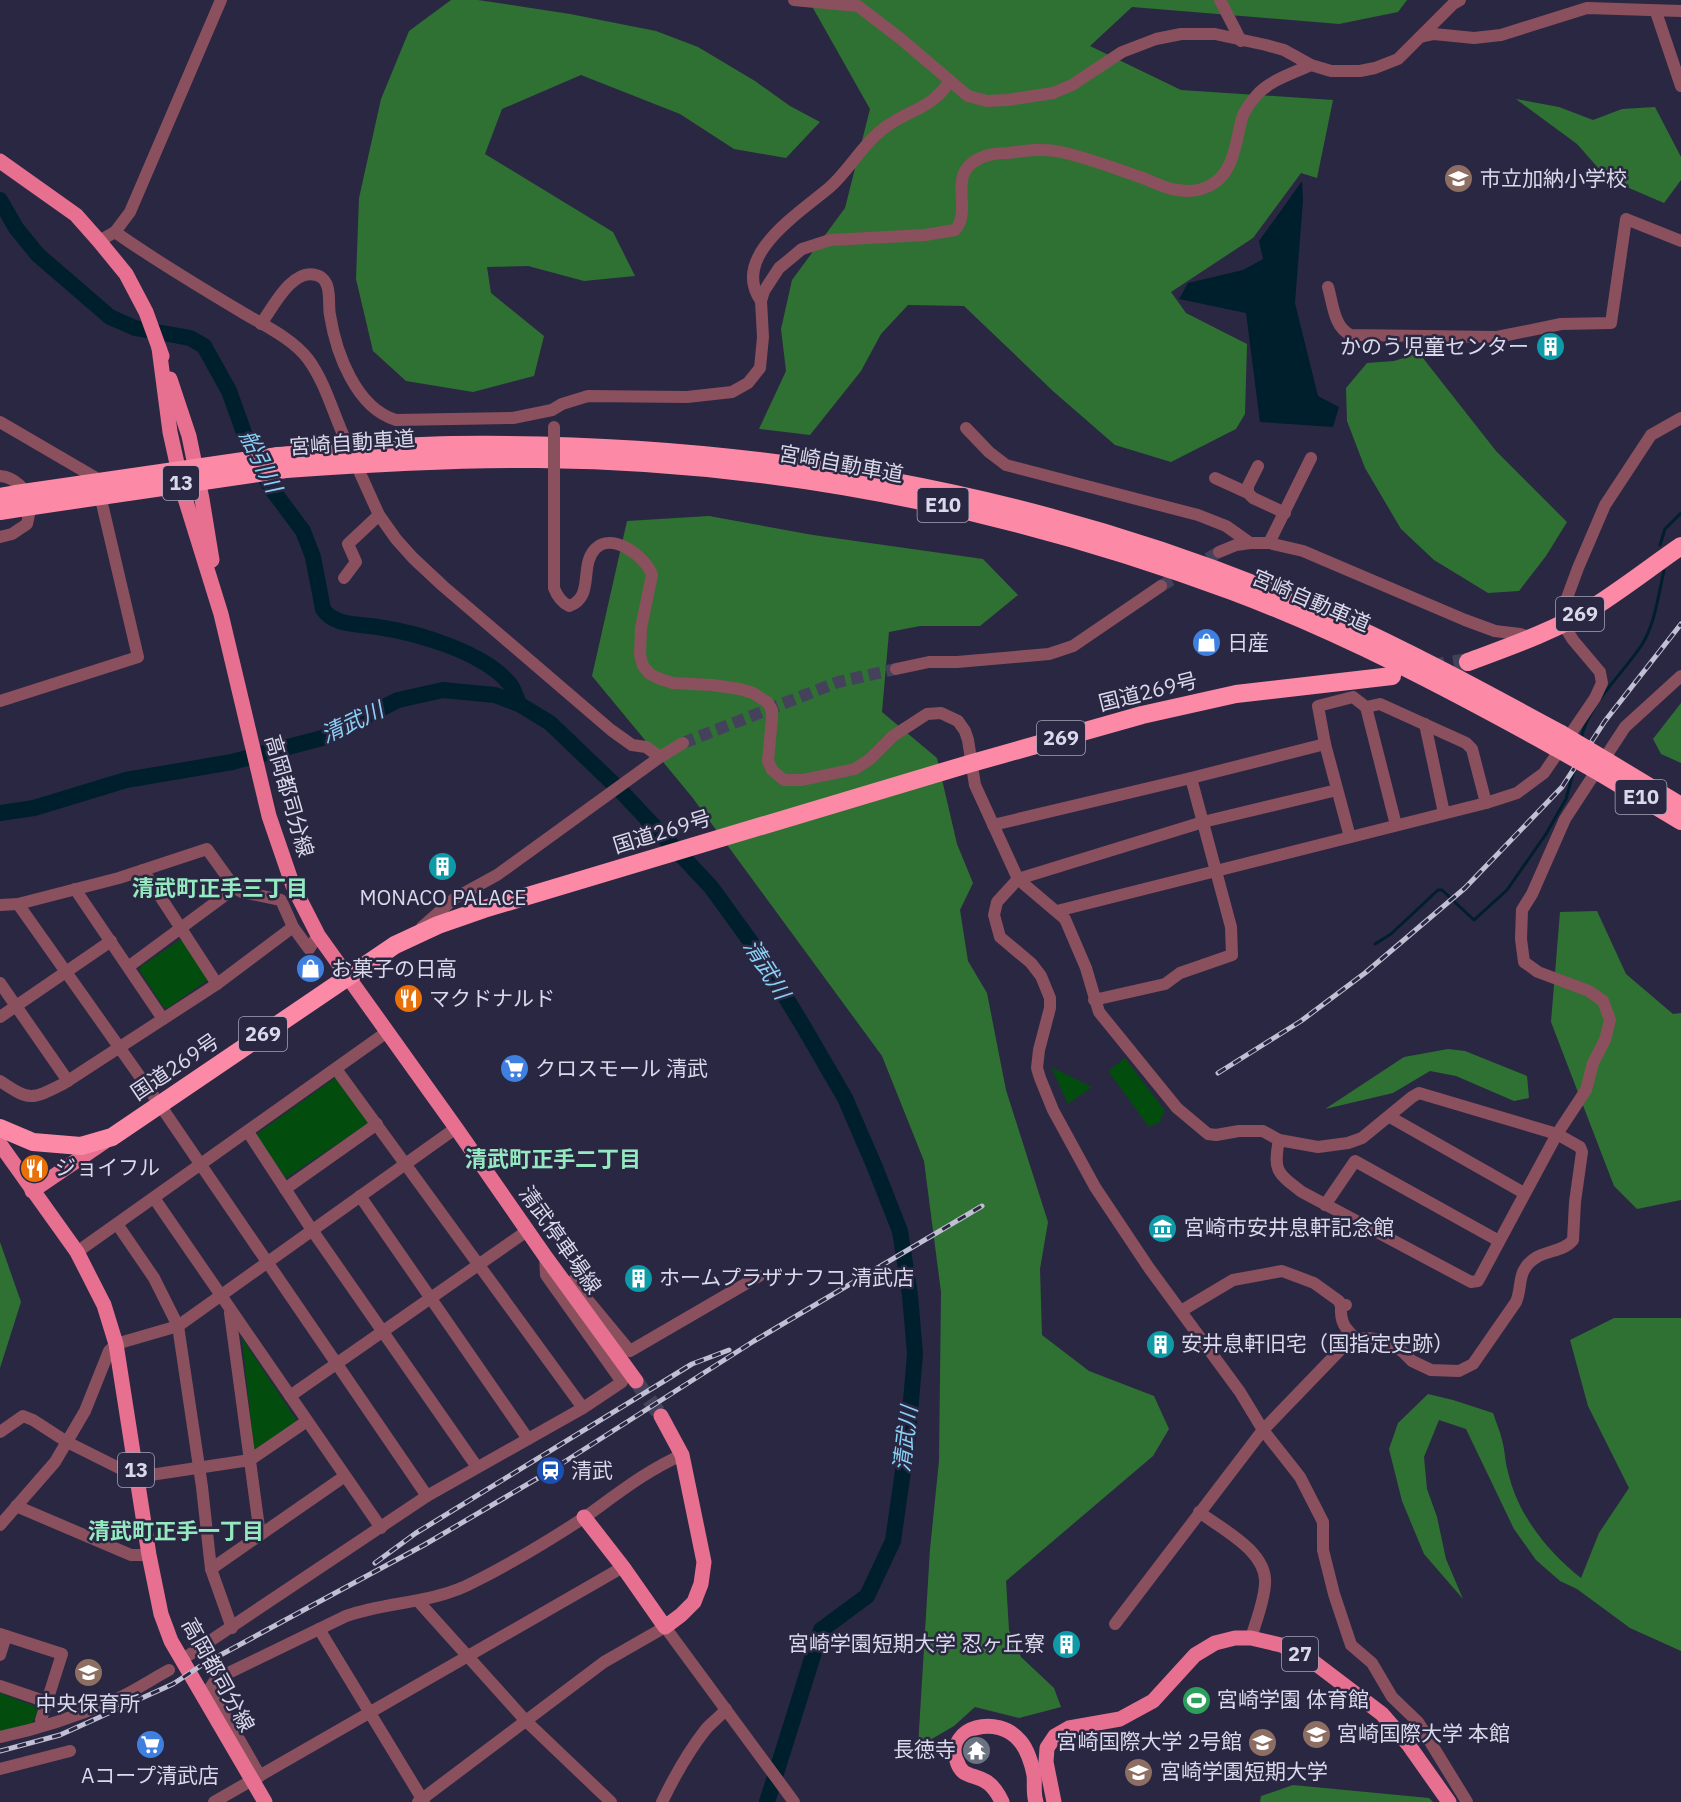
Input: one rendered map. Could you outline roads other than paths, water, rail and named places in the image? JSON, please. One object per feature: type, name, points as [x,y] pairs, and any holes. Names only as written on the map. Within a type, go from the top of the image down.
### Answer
[{"type":"highway","name":"宮崎自動車道","points":[[0,511],[12,500],[282,463],[450,459],[540,459],[642,463],[754,473],[930,502],[1005,520],[1136,557],[1235,592],[1321,628],[1558,740],[1605,768],[1681,821]]},
{"type":"highway","name":"269","points":[[1468,662],[1563,624],[1594,606],[1681,546]]},
{"type":"highway","name":"国道269号","points":[[0,1128],[33,1142],[81,1146],[112,1137],[395,945],[438,925],[484,909],[972,763],[1142,715],[1236,694],[1392,676]]},
{"type":"highway","name":"宮崎自動車道","points":[[1605,768],[1681,806]]},
{"type":"main road","name":"高岡都司分線","points":[[3,162],[76,215],[126,274],[146,312],[189,436],[221,614],[269,816],[293,886],[318,935],[348,975]]},
{"type":"main road","name":"清武停車場線","points":[[348,975],[544,1256],[636,1381]]},
{"type":"main road","points":[[32,1191],[112,1137]]},
{"type":"main road","name":"高岡都司分線","points":[[0,1144],[77,1252],[104,1305],[116,1344],[149,1555],[161,1614],[171,1641],[256,1777],[265,1802]]},
{"type":"main road","points":[[584,1517],[624,1566],[665,1627],[694,1602],[701,1584],[704,1562],[682,1455],[661,1416]]},
{"type":"main road","name":"27","points":[[1054,1802],[1046,1762],[1047,1748],[1055,1736],[1069,1728],[1120,1719],[1154,1701],[1195,1655],[1215,1643],[1235,1638],[1251,1638],[1281,1645],[1307,1656],[1382,1714],[1408,1744],[1449,1802]]},
{"type":"main road","points":[[1002,1802],[987,1781],[966,1775],[957,1764],[955,1754],[960,1740],[972,1728],[986,1724],[1002,1727],[1020,1740],[1034,1775],[1036,1802]]},
{"type":"street","points":[[99,241],[116,232],[130,212],[221,0]]},
{"type":"street","points":[[794,0],[856,3],[968,96],[987,101],[1053,93],[1072,85],[1122,52],[1156,39],[1181,34],[1215,34],[1266,45],[1284,50],[1311,65],[1331,71],[1360,71],[1375,68],[1398,59],[1453,4],[1460,0]]},
{"type":"street","points":[[1220,0],[1241,41]]},
{"type":"street","points":[[1420,37],[1434,34],[1474,38],[1501,35],[1586,4],[1656,12],[1681,11]]},
{"type":"street","points":[[1656,12],[1681,86]]},
{"type":"street","points":[[261,324],[292,281],[301,274],[317,275],[328,286],[330,318],[338,349],[347,370],[364,397],[379,412],[387,418],[405,421],[513,418],[552,410],[562,404],[588,396],[687,397],[723,394],[741,389],[753,379],[761,362],[761,301],[764,291],[779,268],[802,249],[830,240],[925,235],[955,230],[962,218],[961,187],[964,174],[973,162],[999,153],[1026,150],[1059,151],[1176,190],[1194,192],[1210,186],[1220,178],[1231,162],[1244,115],[1263,88],[1311,65]]},
{"type":"street","points":[[761,301],[752,282],[755,266],[773,236],[830,186],[887,126],[938,98],[950,81]]},
{"type":"street","points":[[1328,287],[1338,325],[1343,332],[1351,335],[1497,337],[1561,324],[1611,323],[1626,219],[1681,241]]},
{"type":"street","points":[[116,232],[145,253],[299,350],[321,380],[345,439]]},
{"type":"street","points":[[552,410],[554,427],[554,588],[564,603],[570,606],[578,602],[585,592],[588,561],[596,547],[615,544],[633,552],[652,575],[641,628],[640,655],[643,666],[650,674],[660,679],[740,689],[753,693],[767,702],[772,710],[768,761],[778,777],[789,781],[855,769],[870,759],[893,736],[927,714],[940,713],[958,721],[965,731],[975,785],[1018,879],[1065,919],[1086,968],[1099,1012],[1177,1108],[1208,1134],[1263,1131],[1279,1140],[1318,1147],[1347,1143],[1362,1138],[1419,1093],[1557,1134],[1580,1147],[1582,1152],[1575,1202],[1573,1240],[1569,1245],[1540,1254],[1527,1265],[1523,1272],[1521,1292],[1516,1302],[1473,1364],[1459,1371],[1431,1370],[1412,1361],[1403,1352],[1384,1340],[1367,1338],[1356,1340],[1343,1347],[1263,1430],[1115,1624]]},
{"type":"street","points":[[1057,911],[1517,794],[1544,772],[1596,698],[1602,683],[1600,672],[1573,640],[1563,624],[1564,606],[1605,505],[1651,435],[1681,418]]},
{"type":"street","points":[[0,422],[96,478],[138,657],[0,701]]},
{"type":"street","points":[[966,428],[989,452],[1006,465],[1198,515],[1226,526],[1250,543]]},
{"type":"street","points":[[1269,543],[1311,459]]},
{"type":"street","points":[[1248,493],[1248,486],[1258,466]]},
{"type":"street","points":[[360,473],[379,515],[413,558],[567,693],[632,745],[646,747],[660,757]]},
{"type":"street","points":[[0,476],[21,485],[30,505],[27,524],[12,534],[0,537]]},
{"type":"street","points":[[1215,478],[1285,513]]},
{"type":"street","points":[[344,578],[356,562],[348,544],[379,515]]},
{"type":"street","points":[[1219,552],[1236,545],[1250,543],[1269,543],[1303,551],[1464,620],[1495,631],[1520,634],[1531,638]]},
{"type":"street","points":[[896,669],[929,662],[1034,656],[1057,652],[1072,646],[1161,585]]},
{"type":"street","points":[[1279,1140],[1275,1159],[1277,1169],[1288,1182],[1302,1192],[1471,1282],[1478,1281],[1557,1134],[1586,1090],[1593,1063],[1605,1040],[1610,1020],[1602,1001],[1589,991],[1538,972],[1524,962],[1521,939],[1522,910],[1532,894],[1565,819],[1625,727],[1681,676]]},
{"type":"street","points":[[1350,837],[1325,744],[1318,706],[1353,697],[1366,707],[1396,825]]},
{"type":"street","points":[[1366,707],[1380,704],[1466,743],[1472,749],[1486,802]]},
{"type":"street","points":[[1425,724],[1444,813]]},
{"type":"street","points":[[395,945],[424,926],[455,898],[497,875],[682,743]]},
{"type":"street","points":[[993,825],[1325,744]]},
{"type":"street","points":[[1094,1000],[1165,984],[1180,973],[1232,955],[1231,927],[1191,778]]},
{"type":"street","points":[[1337,790],[1203,822],[1018,879],[997,902],[993,915],[1000,937],[1031,963],[1041,976],[1050,998],[1049,1014],[1039,1050],[1037,1068],[1053,1110],[1095,1187],[1149,1268],[1240,1392],[1263,1430],[1300,1477],[1323,1522],[1323,1550],[1334,1594],[1351,1645],[1372,1663],[1392,1698],[1418,1722],[1467,1802]]},
{"type":"street","points":[[0,905],[18,904],[75,889],[207,849],[235,888],[242,892],[281,900],[292,927],[309,949],[318,935]]},
{"type":"street","points":[[143,870],[217,984]]},
{"type":"street","points":[[484,909],[482,908],[485,882]]},
{"type":"street","points":[[128,967],[235,888]]},
{"type":"street","points":[[75,889],[163,1019]]},
{"type":"street","points":[[18,904],[160,1105],[427,1496]]},
{"type":"street","points":[[0,1081],[24,1096],[38,1096],[68,1081],[217,984],[292,927]]},
{"type":"street","points":[[0,1017],[111,941]]},
{"type":"street","points":[[0,983],[68,1081]]},
{"type":"street","points":[[77,1252],[387,1032]]},
{"type":"street","points":[[336,1069],[583,1408]]},
{"type":"street","points":[[1390,1117],[1524,1193]]},
{"type":"street","points":[[285,1189],[377,1124]]},
{"type":"street","points":[[0,1525],[55,1462],[85,1411],[109,1351],[116,1344],[178,1326],[456,1128]]},
{"type":"street","points":[[248,1132],[312,1230],[477,1467]]},
{"type":"street","points":[[1325,1205],[1354,1161],[1499,1241]]},
{"type":"street","points":[[360,1196],[528,1439]]},
{"type":"street","points":[[154,1198],[381,1528]]},
{"type":"street","points":[[117,1224],[154,1278],[178,1326],[199,1467],[211,1569],[232,1628]]},
{"type":"street","points":[[290,1396],[527,1231]]},
{"type":"street","points":[[544,1256],[562,1270],[630,1351],[759,1276]]},
{"type":"street","points":[[189,1655],[427,1496],[583,1408],[622,1382],[546,1275],[544,1256]]},
{"type":"street","points":[[1181,1311],[1233,1281],[1282,1271],[1314,1282],[1339,1301],[1343,1306],[1340,1318],[1344,1327],[1356,1340]]},
{"type":"street","points":[[230,1309],[260,1535]]},
{"type":"street","points":[[0,1432],[23,1416],[67,1442],[137,1477],[250,1460],[307,1421]]},
{"type":"street","points":[[256,1777],[210,1688],[216,1679],[363,1610],[448,1594],[473,1583],[584,1517],[662,1464],[682,1455]]},
{"type":"street","points":[[211,1569],[345,1476]]},
{"type":"street","points":[[16,1506],[131,1555],[149,1555]]},
{"type":"street","points":[[1199,1512],[1253,1552],[1264,1569],[1265,1586],[1251,1638]]},
{"type":"street","points":[[214,1802],[624,1566]]},
{"type":"street","points":[[418,1600],[525,1720],[611,1802]]},
{"type":"street","points":[[319,1629],[421,1801],[604,1662],[665,1627],[794,1802]]},
{"type":"street","points":[[0,1655],[3,1635],[62,1654],[41,1720]]},
{"type":"street","points":[[0,1737],[39,1729],[114,1701],[170,1670]]},
{"type":"street","points":[[0,1686],[47,1702]]},
{"type":"street","points":[[662,1802],[681,1762],[708,1726],[726,1709]]},
{"type":"street","points":[[0,1769],[70,1751]]},
{"type":"water","points":[[1302,181],[1303,200],[1295,303],[1318,396],[1339,407],[1333,427],[1260,422],[1246,313],[1179,299],[1188,283],[1243,270],[1263,259],[1259,241]]},
{"type":"waterway","name":"船引川","points":[[0,200],[16,228],[38,255],[110,317],[135,328],[190,338],[204,346],[229,391],[247,441],[271,488],[303,531],[313,557],[323,609],[328,615],[333,619],[348,623],[412,634],[467,653],[498,672],[514,690],[519,704]]},
{"type":"waterway","points":[[1660,545],[1665,529],[1681,513]]},
{"type":"waterway","points":[[1581,739],[1598,702],[1646,638],[1656,610],[1664,571]]},
{"type":"waterway","name":"清武川","points":[[0,813],[34,808],[126,780],[232,762],[322,738],[398,700],[443,690],[495,695],[519,704],[550,723],[619,789],[711,887],[756,949],[845,1098],[900,1231],[910,1295],[915,1354],[908,1436],[893,1541],[867,1596],[821,1630],[767,1802]]},
{"type":"waterway","points":[[1375,944],[1391,934],[1438,890],[1442,890],[1474,920],[1507,890],[1546,834],[1566,799],[1575,766]]},
{"type":"tunnel","points":[[1161,586],[1219,552]]},
{"type":"tunnel","points":[[1427,669],[1468,662]]},
{"type":"tunnel","points":[[683,743],[838,682],[896,669]]},
{"type":"tunnel","points":[[636,1381],[661,1416]]},
{"type":"railway","points":[[1218,1073],[1301,1021],[1365,973],[1465,888],[1562,787],[1605,721],[1681,624]]},
{"type":"railway","points":[[0,1751],[60,1735],[173,1684],[202,1665],[424,1545],[550,1471],[754,1341],[982,1206]]},
{"type":"railway","points":[[375,1563],[416,1533],[692,1364],[729,1350]]},
{"type":"place","name":"市立加納小学校","points":[[1459,179]]},
{"type":"place","name":"かのう児童センター","points":[[1550,347]]},
{"type":"place","name":"日産","points":[[1206,643]]},
{"type":"place","name":"MONACO PALACE","points":[[443,867]]},
{"type":"place","name":"お菓子の日高","points":[[310,969]]},
{"type":"place","name":"マクドナルド","points":[[408,999]]},
{"type":"place","name":"クロスモール 清武","points":[[514,1069]]},
{"type":"place","name":"ジョイフル","points":[[34,1168]]},
{"type":"place","name":"宮崎市安井息軒記念館","points":[[1163,1228]]},
{"type":"place","name":"ホームプラザナフコ 清武店","points":[[638,1278]]},
{"type":"place","name":"安井息軒旧宅（国指定史跡）","points":[[1160,1344]]},
{"type":"place","name":"清武","points":[[550,1471]]},
{"type":"place","name":"宮崎学園短期大学 忍ヶ丘寮","points":[[1066,1644]]},
{"type":"place","name":"中央保育所","points":[[88,1673]]},
{"type":"place","name":"宮崎学園 体育館","points":[[1196,1700]]},
{"type":"place","name":"宮崎国際大学 本館","points":[[1316,1734]]},
{"type":"place","name":"宮崎国際大学 2号館","points":[[1263,1742]]},
{"type":"place","name":"Aコープ清武店","points":[[150,1745]]},
{"type":"place","name":"長徳寺","points":[[977,1750]]},
{"type":"place","name":"宮崎学園短期大学","points":[[1139,1772]]},
{"type":"district","name":"清武町正手三丁目","points":[[220,888]]},
{"type":"district","name":"清武町正手二丁目","points":[[553,1159]]},
{"type":"district","name":"清武町正手一丁目","points":[[176,1531]]}]
